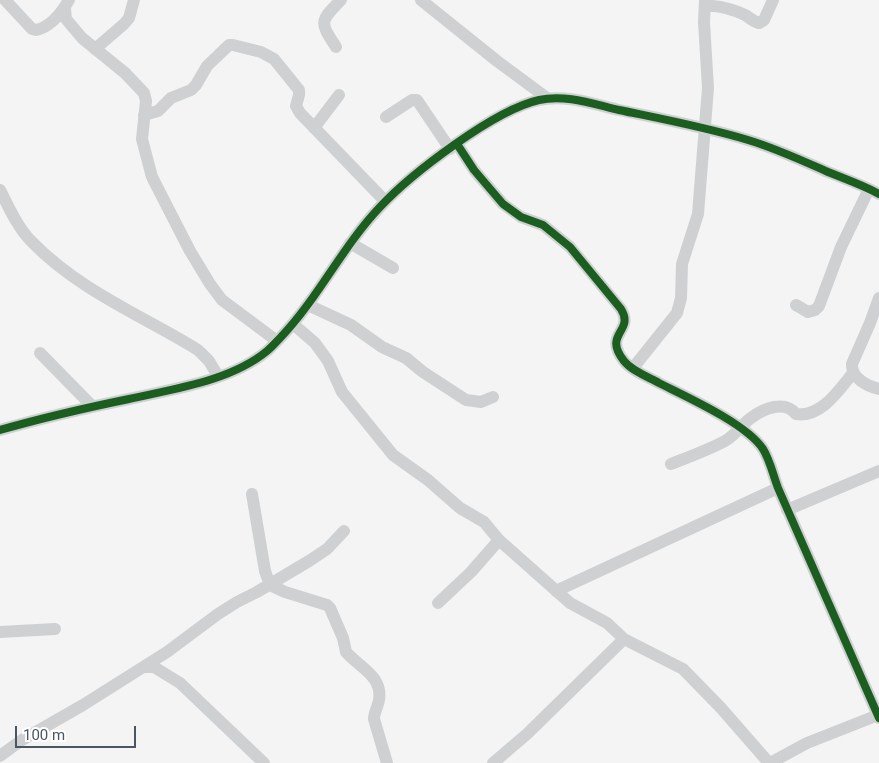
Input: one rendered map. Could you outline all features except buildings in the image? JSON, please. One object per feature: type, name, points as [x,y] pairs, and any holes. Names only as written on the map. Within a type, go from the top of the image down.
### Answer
[{"type":"street","points":[[5,0],[32,29],[36,30],[46,27],[67,5]]},
{"type":"street","points":[[95,49],[129,18],[134,0]]},
{"type":"street","points":[[336,46],[323,24],[341,0]]},
{"type":"street","points":[[421,0],[497,61],[548,98]]},
{"type":"street","points":[[633,368],[677,313],[681,298],[683,257],[698,214],[708,88],[704,22],[705,3],[727,8],[759,23],[764,20],[772,0]]},
{"type":"street","points":[[67,5],[66,19],[82,38],[140,88],[146,101],[142,139],[152,178],[190,251],[210,284],[222,300],[277,341]]},
{"type":"street","points":[[144,115],[158,111],[171,98],[196,86],[207,66],[229,45],[261,52],[274,59],[299,90],[297,109],[385,201]]},
{"type":"street","points":[[314,128],[340,95]]},
{"type":"street","points":[[0,430],[194,384],[239,368],[267,352],[308,305],[350,243],[385,201],[454,146],[517,108],[548,98],[577,100],[706,129],[770,147],[874,192],[841,247],[819,306],[815,310],[808,312],[796,305]]},
{"type":"street","points":[[293,324],[315,343],[328,361],[342,392],[388,451],[428,480],[460,508],[484,522],[499,540],[570,603],[607,623],[624,639],[683,670],[721,708],[770,763],[807,743],[878,716],[787,510],[762,447],[751,435],[716,413],[633,368],[622,358],[616,348],[615,340],[624,325],[625,315],[603,286],[570,247],[543,226],[521,217],[503,204],[417,100],[412,100],[386,117]]},
{"type":"street","points":[[0,190],[24,232],[43,252],[98,295],[198,350],[218,376]]},
{"type":"street","points":[[350,243],[393,268]]},
{"type":"street","points":[[879,298],[852,364],[853,373],[857,378],[879,389]]},
{"type":"street","points":[[308,305],[351,325],[382,347],[406,358],[423,372],[466,400],[481,402],[494,397]]},
{"type":"street","points":[[40,353],[93,407]]},
{"type":"street","points":[[671,464],[716,446],[737,433],[750,418],[764,410],[786,406],[796,414],[803,415],[815,410],[828,401],[853,373]]},
{"type":"street","points":[[787,510],[879,471]]},
{"type":"street","points":[[556,592],[778,488]]},
{"type":"street","points":[[252,494],[265,571],[270,585],[285,592],[327,605],[343,638],[346,652],[369,672],[375,681],[379,702],[374,719],[387,763]]},
{"type":"street","points":[[0,756],[22,740],[144,667],[182,642],[218,614],[270,585],[327,548],[344,531]]},
{"type":"street","points":[[438,603],[471,572],[499,540]]},
{"type":"street","points":[[0,632],[55,629]]},
{"type":"street","points":[[493,763],[527,734],[624,639]]},
{"type":"street","points":[[144,667],[154,667],[180,683],[264,763]]},
{"type":"cycle path","points":[[0,430],[64,413],[164,392],[201,382],[219,377],[253,361],[271,348],[295,322],[366,222],[394,193],[432,161],[477,130],[500,116],[539,100],[549,98],[579,100],[732,135],[778,150],[879,194]]},
{"type":"cycle path","points":[[457,144],[474,170],[503,204],[521,217],[543,225],[570,247],[621,309],[624,323],[616,344],[618,352],[627,365],[640,374],[700,403],[730,421],[744,430],[763,449],[770,463],[778,488],[879,718]]}]
